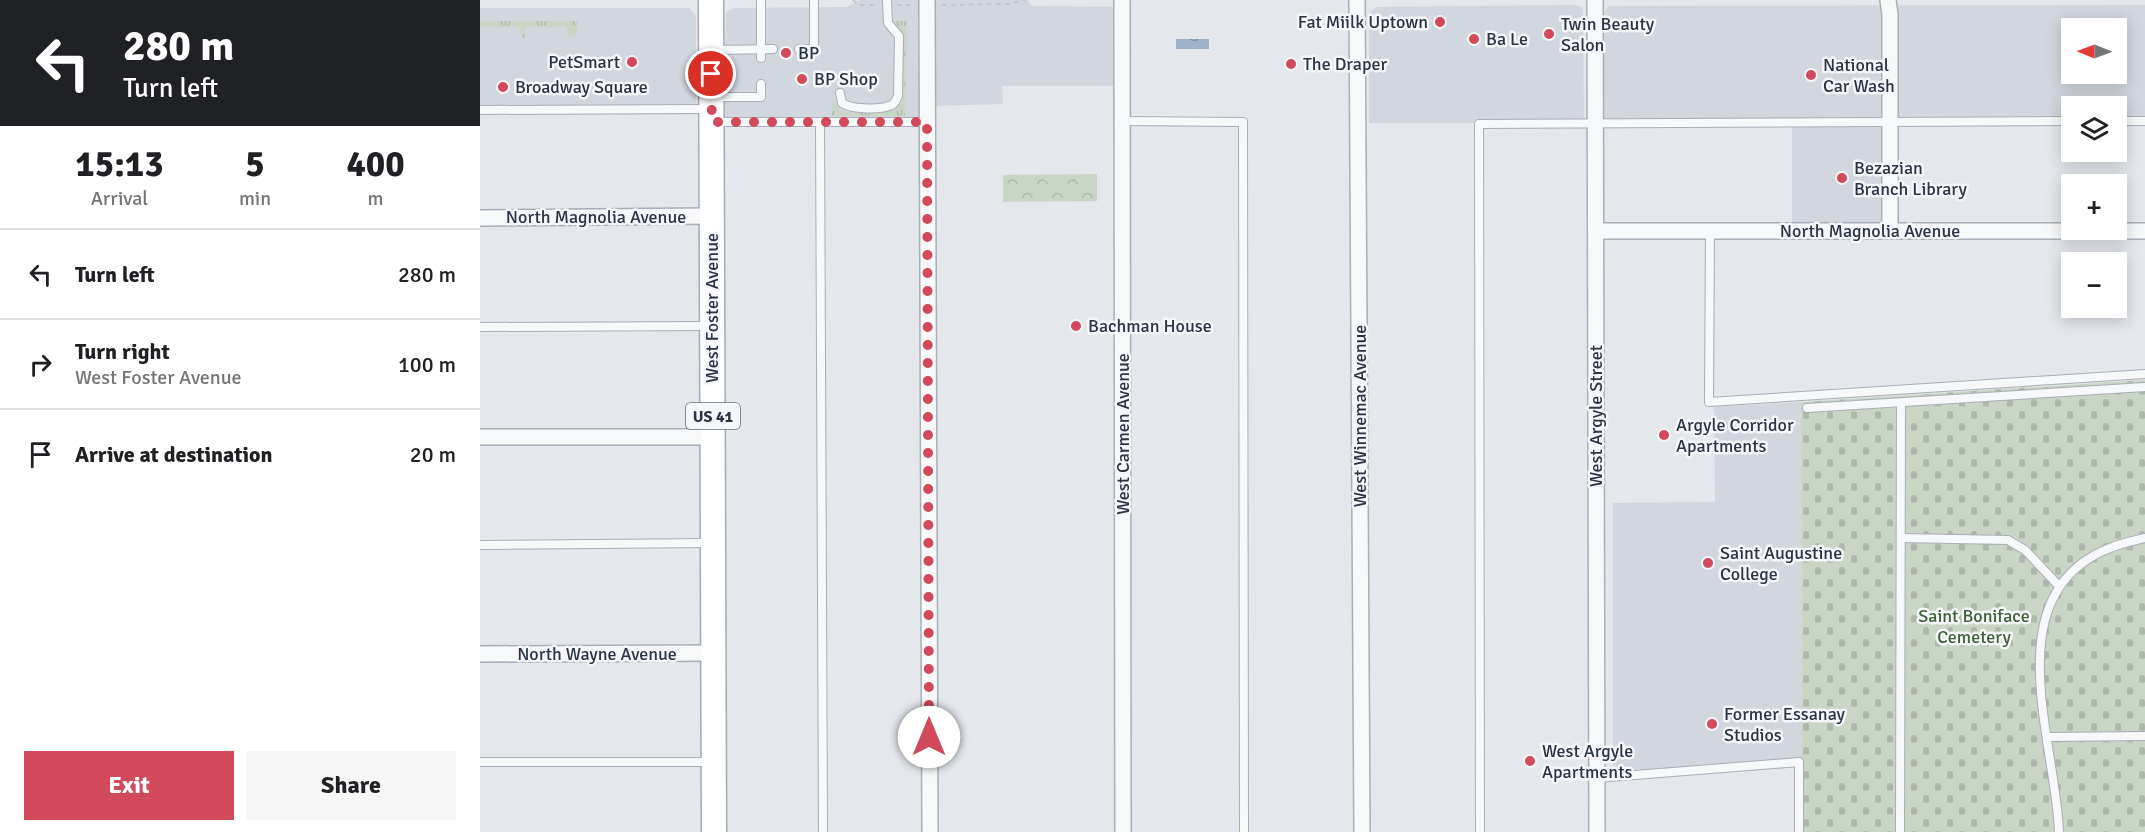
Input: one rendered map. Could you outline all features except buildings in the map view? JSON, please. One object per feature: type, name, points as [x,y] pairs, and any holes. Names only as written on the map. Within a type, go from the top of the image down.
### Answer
[{"type":"main road","name":"West Foster Avenue","points":[[711,0],[714,832]]},
{"type":"street","name":"West Carmen Avenue","points":[[1122,0],[1123,832]]},
{"type":"street","name":"West Winnemac Avenue","points":[[1357,0],[1362,832]]},
{"type":"street","name":"West Argyle Street","points":[[1595,0],[1597,832]]},
{"type":"street","points":[[1888,0],[1890,15],[1890,231]]},
{"type":"street","points":[[930,832],[927,122],[933,2]]},
{"type":"street","name":"North Magnolia Avenue","points":[[480,218],[712,216]]},
{"type":"street","name":"North Magnolia Avenue","points":[[1596,231],[2145,231]]},
{"type":"street","points":[[480,438],[713,437]]},
{"type":"street","name":"North Wayne Avenue","points":[[480,654],[714,653]]},
{"type":"lane","points":[[761,0],[761,53]]},
{"type":"lane","points":[[799,49],[814,49],[814,0]]},
{"type":"lane","points":[[840,93],[842,103],[850,107],[890,106],[898,96],[899,36],[888,23],[887,0]]},
{"type":"lane","points":[[711,50],[761,53],[773,49]]},
{"type":"lane","points":[[712,109],[761,97],[761,84]]},
{"type":"lane","points":[[480,110],[712,109],[820,122],[927,122]]},
{"type":"lane","points":[[1122,121],[1243,122],[1244,832]]},
{"type":"lane","points":[[1480,832],[1479,124],[2061,121]]},
{"type":"lane","points":[[2127,121],[2145,121]]},
{"type":"lane","points":[[820,122],[823,832]]},
{"type":"lane","points":[[1710,231],[1709,402],[2145,374]]},
{"type":"lane","points":[[480,327],[713,326]]},
{"type":"lane","points":[[1807,408],[2145,387]]},
{"type":"lane","points":[[1900,403],[1900,832]]},
{"type":"lane","points":[[1901,538],[2008,540],[2025,550],[2059,586]]},
{"type":"lane","points":[[2059,832],[2058,809],[2040,681],[2040,638],[2049,603],[2059,586],[2082,563],[2110,548],[2145,538]]},
{"type":"lane","points":[[480,545],[713,543]]},
{"type":"lane","points":[[2047,737],[2145,736]]},
{"type":"lane","points":[[480,762],[714,762]]},
{"type":"lane","points":[[1597,778],[1799,762],[1799,832]]},
{"type":"path","points":[[933,2],[1008,4],[1025,0]]},
{"type":"shaded area","points":[[860,0],[1028,0],[1032,6],[1124,7],[1123,86],[1002,86],[1003,104],[930,106],[930,120],[724,122],[726,12],[734,8],[847,7]]},
{"type":"shaded area","points":[[1575,5],[1583,8],[1584,123],[1369,123],[1369,17],[1370,12],[1376,7]]},
{"type":"shaded area","points":[[2145,5],[2145,120],[2127,120],[2127,96],[2061,96],[2061,121],[1889,124],[1888,229],[1792,229],[1792,125],[1604,123],[1604,11],[1609,6]]},
{"type":"shaded area","name":"Broadway Square","points":[[480,8],[689,8],[696,16],[696,109],[480,110]]},
{"type":"shaded area","name":"Saint Augustine College","points":[[1801,402],[1802,762],[1613,773],[1613,503],[1715,502],[1714,407]]},
{"type":"green space","points":[[480,21],[577,21],[577,30],[575,36],[570,37],[567,35],[567,27],[525,27],[525,38],[523,38],[519,27],[480,27]]},
{"type":"green space","points":[[892,21],[906,21],[905,116],[832,116],[832,99],[840,110],[845,112],[877,112],[897,107],[901,97],[902,37]]},
{"type":"green space","points":[[1097,174],[1097,201],[1003,202],[1003,175]]},
{"type":"green space","name":"Saint Boniface Cemetery","points":[[2145,380],[2145,832],[1802,832],[1801,402]]},
{"type":"water","points":[[1176,39],[1209,39],[1209,49],[1176,49]]},
{"type":"place","name":"Fat Miilk Uptown","points":[[1440,22]]},
{"type":"place","name":"Twin Beauty Salon","points":[[1549,34]]},
{"type":"place","name":"Ba Le","points":[[1474,39]]},
{"type":"place","name":"BP","points":[[786,53]]},
{"type":"place","name":"PetSmart","points":[[632,62]]},
{"type":"place","name":"The Draper","points":[[1291,64]]},
{"type":"place","name":"National Car Wash","points":[[1811,75]]},
{"type":"place","name":"BP Shop","points":[[802,79]]},
{"type":"place","name":"Broadway Square","points":[[503,87]]},
{"type":"place","name":"Bezazian Branch Library","points":[[1842,178]]},
{"type":"place","name":"Bachman House","points":[[1076,326]]},
{"type":"place","name":"Argyle Corridor Apartments","points":[[1664,435]]},
{"type":"place","name":"Saint Augustine College","points":[[1708,563]]},
{"type":"place","name":"Former Essanay Studios","points":[[1712,724]]},
{"type":"place","name":"West Argyle Apartments","points":[[1530,761]]},
{"type":"route","points":[[711,74],[712,122],[927,122],[929,737]]}]
